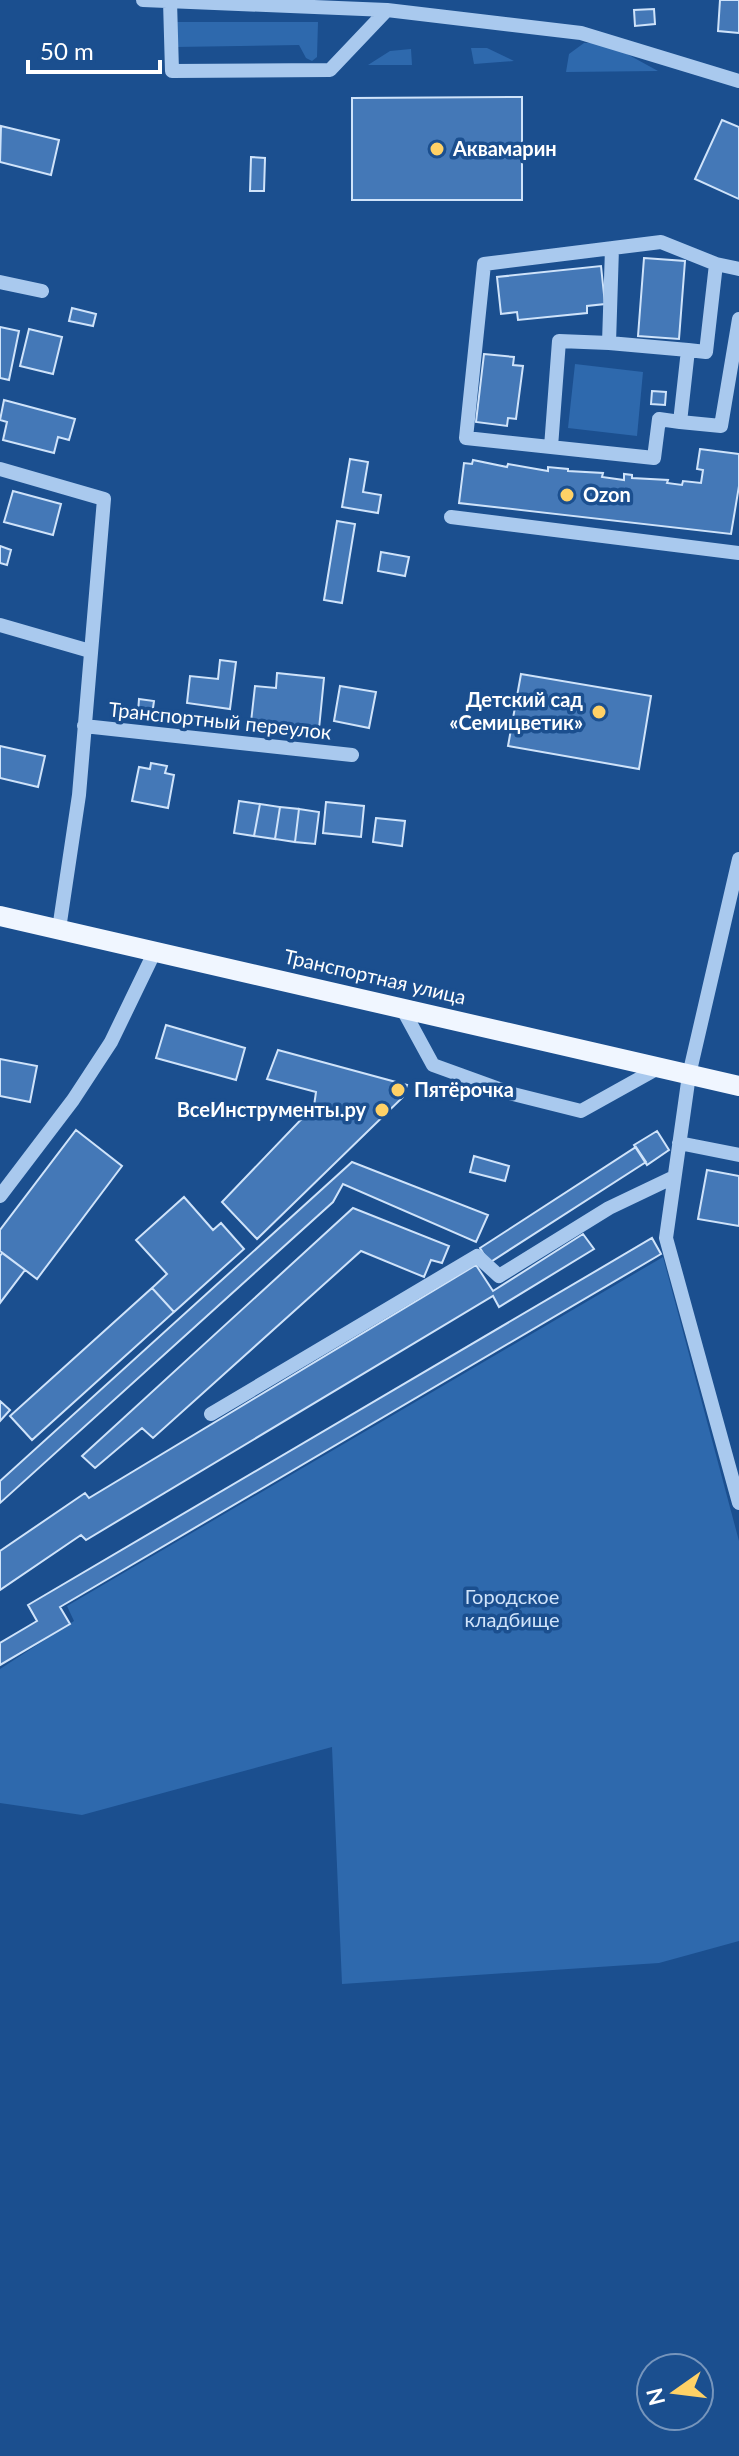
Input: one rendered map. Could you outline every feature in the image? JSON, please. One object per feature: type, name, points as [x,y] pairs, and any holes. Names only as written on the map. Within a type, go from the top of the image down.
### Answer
[{"type":"main road","name":"Транспортная улица","points":[[0,916],[739,1086]]},
{"type":"street","points":[[143,0],[387,10],[581,33],[739,81]]},
{"type":"street","points":[[170,1],[172,71],[330,70],[387,10]]},
{"type":"street","points":[[739,269],[716,264],[661,242],[484,264],[466,438],[654,458],[659,419],[721,426],[739,319]]},
{"type":"street","points":[[609,343],[612,248]]},
{"type":"street","points":[[551,447],[559,341],[706,352],[716,264]]},
{"type":"street","points":[[0,282],[42,291]]},
{"type":"street","points":[[680,422],[688,350]]},
{"type":"street","points":[[0,469],[104,499],[79,795],[59,929]]},
{"type":"street","points":[[451,517],[739,553]]},
{"type":"street","points":[[0,625],[90,651]]},
{"type":"street","name":"Транспортный переулок","points":[[84,726],[352,755]]},
{"type":"street","points":[[739,860],[689,1075],[666,1238],[739,1503]]},
{"type":"street","points":[[0,1196],[73,1100],[111,1042],[155,951]]},
{"type":"street","points":[[402,1008],[433,1065],[513,1094],[581,1111],[660,1067]]},
{"type":"street","points":[[679,1143],[739,1155]]},
{"type":"street","points":[[211,1414],[477,1256],[499,1276],[609,1208],[674,1177]]},
{"type":"green space","points":[[175,22],[318,22],[317,57],[312,61],[306,58],[299,45],[175,47]]},
{"type":"green space","points":[[584,43],[607,43],[658,71],[566,72],[569,54]]},
{"type":"green space","points":[[471,48],[487,48],[514,61],[474,64]]},
{"type":"green space","points":[[411,49],[412,65],[368,65],[390,51]]},
{"type":"green space","points":[[575,364],[643,372],[637,436],[568,428]]},
{"type":"green space","name":"Городское кладбище","points":[[663,1257],[739,1541],[739,1941],[659,1963],[342,1984],[332,1747],[82,1815],[0,1803],[0,1669],[74,1621],[67,1606]]},
{"type":"building","points":[[720,0],[739,0],[739,33],[718,31]]},
{"type":"building","points":[[654,9],[655,24],[635,26],[634,10]]},
{"type":"building","name":"Аквамарин","points":[[522,97],[522,200],[352,200],[352,98]]},
{"type":"building","points":[[722,120],[739,127],[739,199],[695,179]]},
{"type":"building","points":[[1,126],[59,140],[51,175],[0,162]]},
{"type":"building","points":[[251,157],[265,158],[264,191],[250,191]]},
{"type":"building","points":[[644,258],[685,261],[679,339],[638,336]]},
{"type":"building","points":[[601,266],[605,304],[587,306],[587,313],[518,320],[517,312],[501,314],[497,277]]},
{"type":"building","points":[[72,308],[96,314],[93,326],[69,321]]},
{"type":"building","points":[[0,327],[19,331],[9,380],[0,378]]},
{"type":"building","points":[[29,329],[62,337],[53,374],[20,366]]},
{"type":"building","points":[[484,354],[514,357],[513,365],[523,366],[516,419],[508,418],[507,426],[476,422]]},
{"type":"building","points":[[652,391],[666,392],[665,405],[651,404]]},
{"type":"building","points":[[4,400],[75,419],[69,440],[58,437],[54,453],[3,440],[7,422],[0,420]]},
{"type":"building","points":[[700,449],[739,454],[739,486],[731,534],[459,503],[464,463],[472,464],[473,460],[507,467],[508,464],[548,471],[548,467],[603,473],[602,477],[624,480],[624,474],[632,475],[632,478],[668,480],[667,483],[682,485],[683,481],[701,483],[703,470],[697,469]]},
{"type":"building","points":[[350,459],[368,462],[363,492],[381,495],[378,513],[342,507]]},
{"type":"building","points":[[13,491],[61,504],[53,535],[4,522]]},
{"type":"building","points":[[337,521],[355,524],[342,603],[324,600]]},
{"type":"building","points":[[0,546],[11,550],[7,565],[0,563]]},
{"type":"building","points":[[381,552],[409,557],[405,576],[378,571]]},
{"type":"building","points":[[220,660],[236,662],[230,709],[187,703],[190,676],[218,679]]},
{"type":"building","points":[[277,673],[324,678],[319,729],[251,722],[255,686],[276,688]]},
{"type":"building","points":[[521,674],[651,696],[639,769],[508,746]]},
{"type":"building","points":[[340,686],[376,692],[369,728],[334,721]]},
{"type":"building","points":[[139,699],[154,701],[152,715],[138,713]]},
{"type":"building","points":[[0,746],[45,756],[38,787],[0,778]]},
{"type":"building","points":[[151,763],[167,766],[165,773],[174,775],[168,808],[132,801],[139,767],[150,769]]},
{"type":"building","points":[[239,801],[260,804],[254,836],[234,833]]},
{"type":"building","points":[[326,802],[364,806],[361,837],[323,833]]},
{"type":"building","points":[[260,804],[280,807],[275,839],[254,836]]},
{"type":"building","points":[[280,807],[299,809],[295,842],[275,839]]},
{"type":"building","points":[[299,809],[319,812],[315,844],[295,842]]},
{"type":"building","points":[[376,818],[405,821],[402,846],[373,842]]},
{"type":"building","points":[[166,1025],[245,1048],[236,1080],[156,1058]]},
{"type":"building","points":[[278,1050],[407,1085],[403,1097],[257,1239],[222,1202],[314,1106],[316,1092],[267,1079]]},
{"type":"building","points":[[0,1059],[37,1066],[30,1102],[0,1096]]},
{"type":"building","points":[[76,1130],[122,1166],[37,1279],[0,1251],[0,1230]]},
{"type":"building","points":[[657,1131],[669,1150],[647,1165],[634,1145]]},
{"type":"building","points":[[636,1147],[646,1162],[489,1263],[480,1248]]},
{"type":"building","points":[[474,1156],[509,1166],[505,1181],[470,1172]]},
{"type":"building","points":[[352,1162],[488,1215],[476,1242],[343,1184],[333,1202],[0,1503],[0,1481]]},
{"type":"building","points":[[707,1170],[739,1176],[739,1226],[698,1219]]},
{"type":"building","points":[[184,1197],[213,1230],[221,1223],[244,1249],[174,1312],[152,1288],[167,1274],[136,1240]]},
{"type":"building","points":[[353,1208],[449,1246],[442,1263],[431,1260],[424,1277],[361,1251],[153,1438],[142,1428],[95,1468],[82,1456]]},
{"type":"building","points":[[583,1234],[594,1249],[499,1307],[493,1296],[86,1540],[81,1535],[0,1590],[0,1551],[85,1493],[89,1498],[476,1265],[493,1291]]},
{"type":"building","points":[[652,1238],[661,1254],[60,1607],[70,1624],[0,1665],[0,1643],[37,1621],[28,1605]]},
{"type":"building","points":[[2,1253],[25,1270],[0,1303],[0,1256]]},
{"type":"building","points":[[152,1288],[174,1312],[32,1440],[10,1416]]},
{"type":"building","points":[[0,1401],[10,1410],[0,1421]]},
{"type":"place","name":"Аквамарин","points":[[437,149]]},
{"type":"place","name":"Ozon","points":[[567,495]]},
{"type":"place","name":"Детский сад «Семицветик»","points":[[599,712]]},
{"type":"place","name":"Пятёрочка","points":[[398,1090]]},
{"type":"place","name":"ВсеИнструменты.ру","points":[[382,1110]]}]
